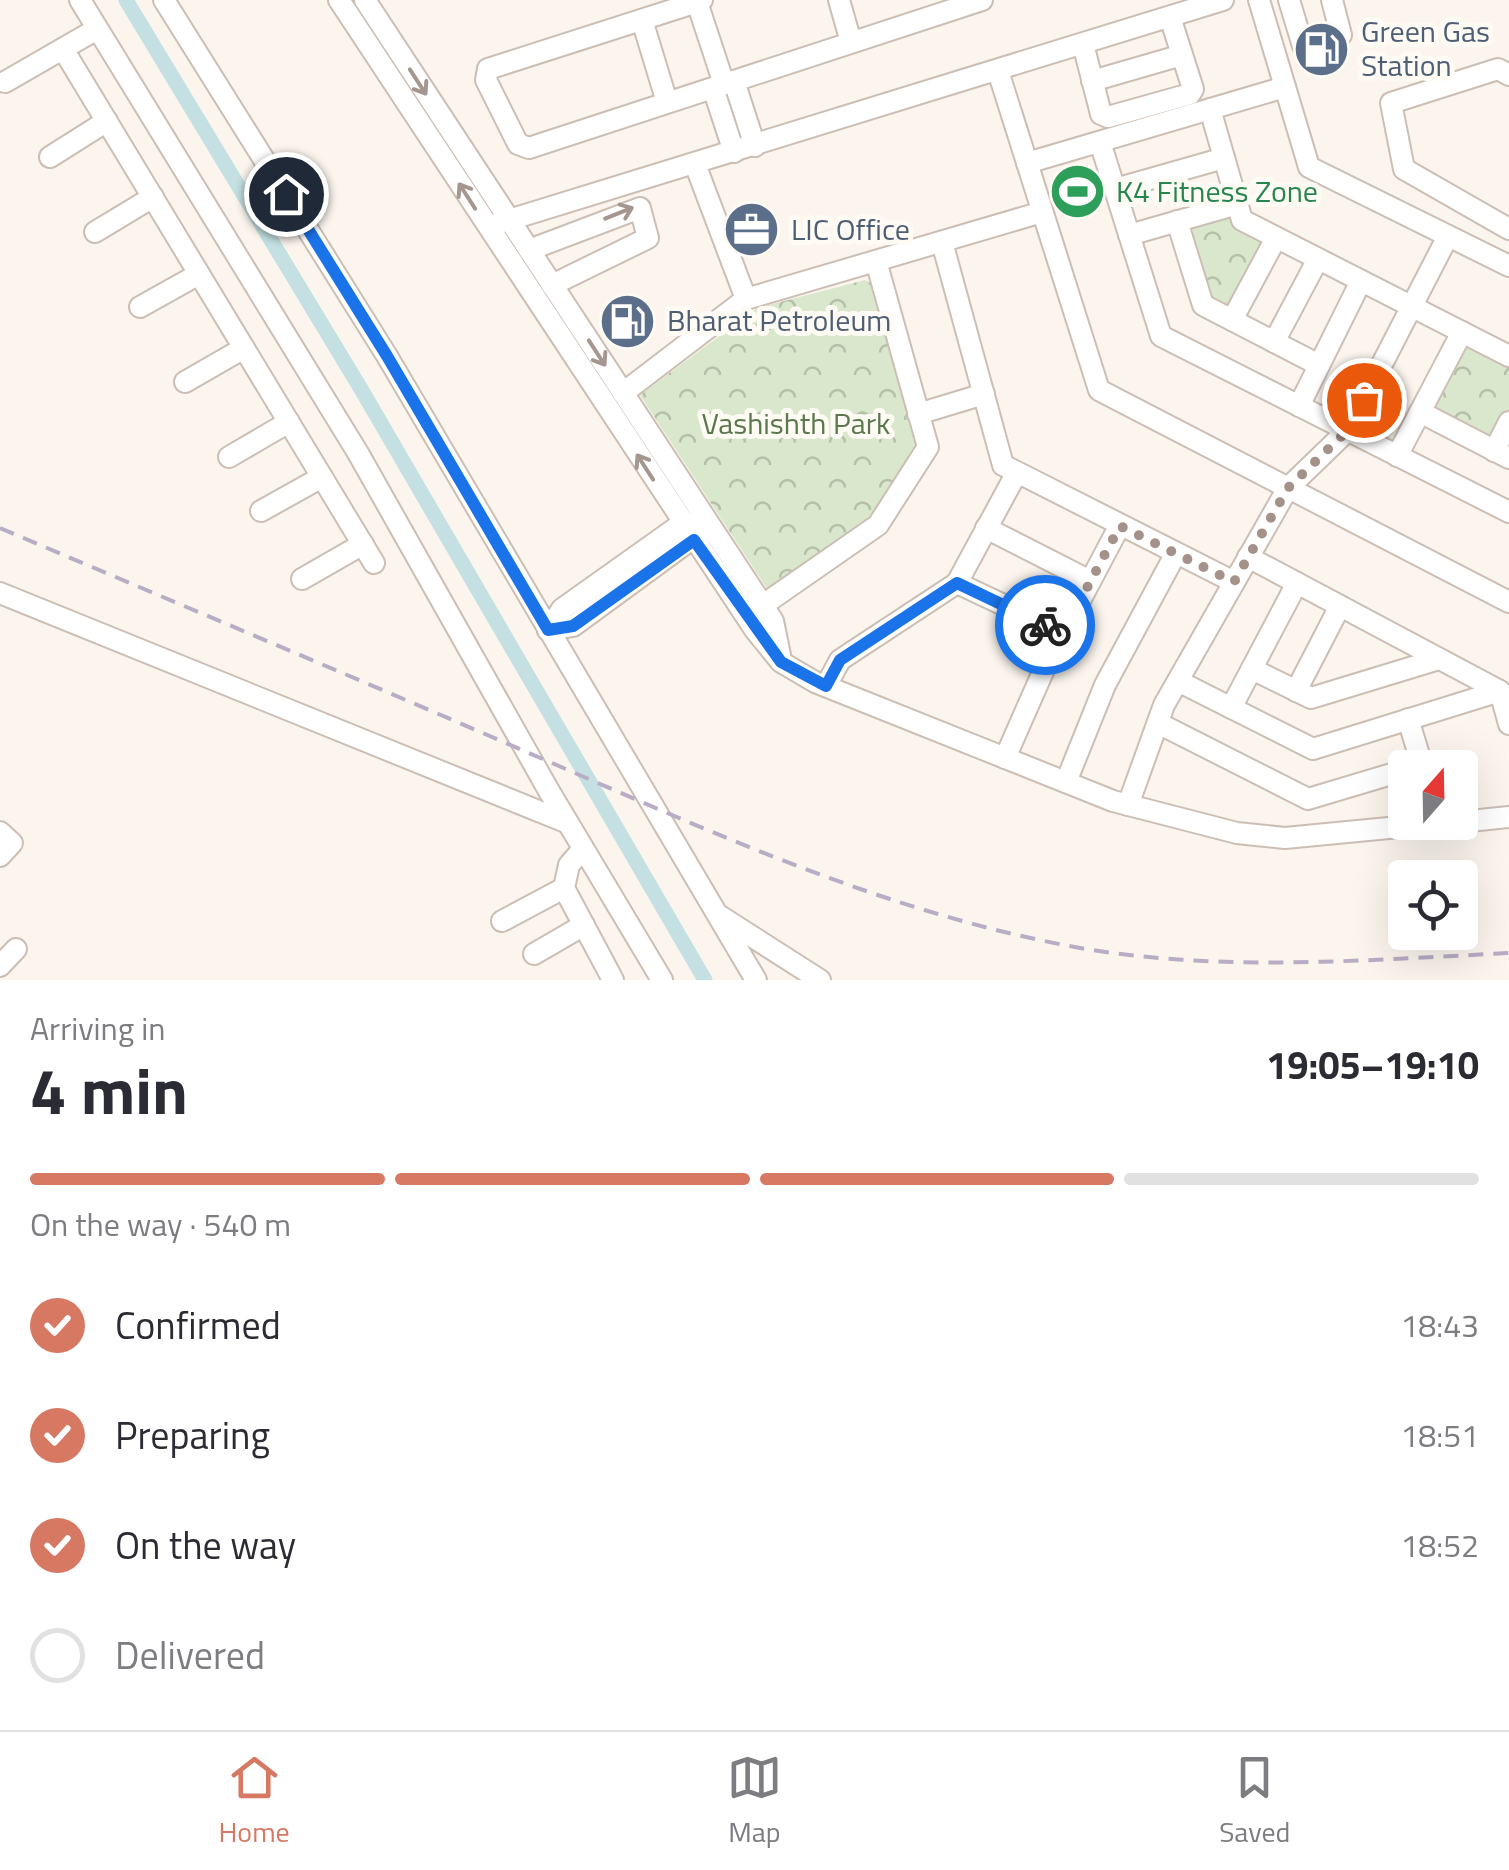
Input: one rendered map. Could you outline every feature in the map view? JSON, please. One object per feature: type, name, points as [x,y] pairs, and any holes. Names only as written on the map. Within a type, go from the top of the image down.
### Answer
[{"type":"street","points":[[80,0],[358,453],[568,824],[662,980]]},
{"type":"street","points":[[164,0],[387,356],[756,980]]},
{"type":"street","points":[[339,0],[688,532],[781,662],[826,686],[1128,805],[1237,833],[1286,838],[1388,828]]},
{"type":"street","points":[[365,0],[773,621],[781,662]]},
{"type":"street","points":[[839,0],[851,42]]},
{"type":"street","points":[[745,149],[724,84],[699,1],[488,69],[486,80],[524,148],[724,84],[982,0]]},
{"type":"street","points":[[488,227],[1223,0]]},
{"type":"street","points":[[1259,0],[1310,168],[1509,266]]},
{"type":"street","points":[[1289,0],[1303,46],[1311,48],[1341,35],[1332,0]]},
{"type":"street","points":[[1083,44],[1102,114],[1108,116],[1190,94],[1193,89],[1170,17]]},
{"type":"street","points":[[642,20],[667,102]]},
{"type":"street","points":[[5,82],[98,28]]},
{"type":"street","points":[[63,48],[374,563]]},
{"type":"street","points":[[1092,81],[1182,55]]},
{"type":"street","points":[[1509,75],[1498,69],[1391,103],[1404,169],[1509,229]]},
{"type":"street","points":[[998,71],[1099,390],[1509,602]]},
{"type":"street","points":[[1027,163],[1285,87]]},
{"type":"street","points":[[1210,109],[1242,220],[1509,356]]},
{"type":"street","points":[[50,157],[107,122]]},
{"type":"street","points":[[1100,142],[1161,336],[1509,512]]},
{"type":"street","points":[[1115,189],[1224,158]]},
{"type":"street","points":[[694,164],[746,299]]},
{"type":"street","points":[[95,232],[152,197]]},
{"type":"street","points":[[1129,235],[1238,204]]},
{"type":"street","points":[[529,250],[640,208],[648,238],[552,285]]},
{"type":"street","points":[[624,393],[746,299],[1042,212]]},
{"type":"street","points":[[1177,221],[1203,305],[1319,365]]},
{"type":"street","points":[[1128,805],[1178,681],[1288,488],[1348,430],[1448,236]]},
{"type":"street","points":[[1232,320],[1276,238]]},
{"type":"street","points":[[942,242],[1003,465],[1234,582]]},
{"type":"street","points":[[1274,342],[1318,259]]},
{"type":"street","points":[[762,605],[878,525],[928,447],[876,261]]},
{"type":"street","points":[[140,307],[199,274]]},
{"type":"street","points":[[1299,406],[1361,280]]},
{"type":"street","points":[[1398,456],[1462,332]]},
{"type":"street","points":[[184,382],[244,348]]},
{"type":"street","points":[[918,414],[984,394]]},
{"type":"street","points":[[1420,412],[1502,454],[1509,422]]},
{"type":"street","points":[[229,457],[289,422]]},
{"type":"street","points":[[826,686],[840,660],[957,583],[1016,474]]},
{"type":"street","points":[[262,511],[322,476]]},
{"type":"street","points":[[548,630],[562,609],[708,522]]},
{"type":"street","points":[[1005,758],[1063,633],[1120,526]]},
{"type":"street","points":[[986,528],[1090,581]]},
{"type":"street","points":[[302,579],[363,544]]},
{"type":"street","points":[[1066,782],[1105,685],[1176,553]]},
{"type":"street","points":[[1248,558],[1500,691],[1509,724]]},
{"type":"street","points":[[957,583],[1063,633]]},
{"type":"street","points":[[1231,708],[1297,583]]},
{"type":"street","points":[[0,593],[568,824]]},
{"type":"street","points":[[1296,691],[1340,606]]},
{"type":"street","points":[[1252,669],[1311,698],[1439,659]]},
{"type":"street","points":[[1178,681],[1313,749],[1500,691]]},
{"type":"street","points":[[1408,720],[1413,750]]},
{"type":"street","points":[[1158,723],[1308,799],[1388,776]]},
{"type":"street","points":[[1478,820],[1509,817]]},
{"type":"street","points":[[0,832],[12,843],[0,856]]},
{"type":"street","points":[[583,849],[569,865],[564,888],[613,980]]},
{"type":"street","points":[[502,920],[564,888]]},
{"type":"street","points":[[717,914],[820,980]]},
{"type":"street","points":[[534,954],[584,925]]},
{"type":"street","points":[[0,966],[16,949]]},
{"type":"green space","points":[[1232,213],[1268,241],[1230,311],[1209,298],[1184,227]]},
{"type":"green space","name":"Vashishth Park","points":[[865,280],[879,288],[921,441],[881,510],[768,590],[640,395],[757,308]]},
{"type":"green space","points":[[1465,341],[1509,362],[1509,409],[1492,442],[1428,411]]},
{"type":"waterway","points":[[126,0],[361,389],[705,980]]},
{"type":"railway","points":[[0,528],[729,839],[940,915],[1086,949],[1191,960],[1298,962],[1509,953]]},
{"type":"way so far","points":[[1045,625],[1063,633],[1120,526],[1234,582],[1288,488],[1348,430],[1364,400]]},
{"type":"place","name":"Green Gas Station","points":[[1322,49]]},
{"type":"place","name":"K4 Fitness Zone","points":[[1077,192]]},
{"type":"place","name":"LIC Office","points":[[752,230]]},
{"type":"place","name":"Bharat Petroleum","points":[[628,321]]},
{"type":"route","points":[[286,194],[387,356],[548,630],[573,626],[694,540],[754,630],[781,662],[826,686],[840,660],[957,583],[1045,625]]}]
